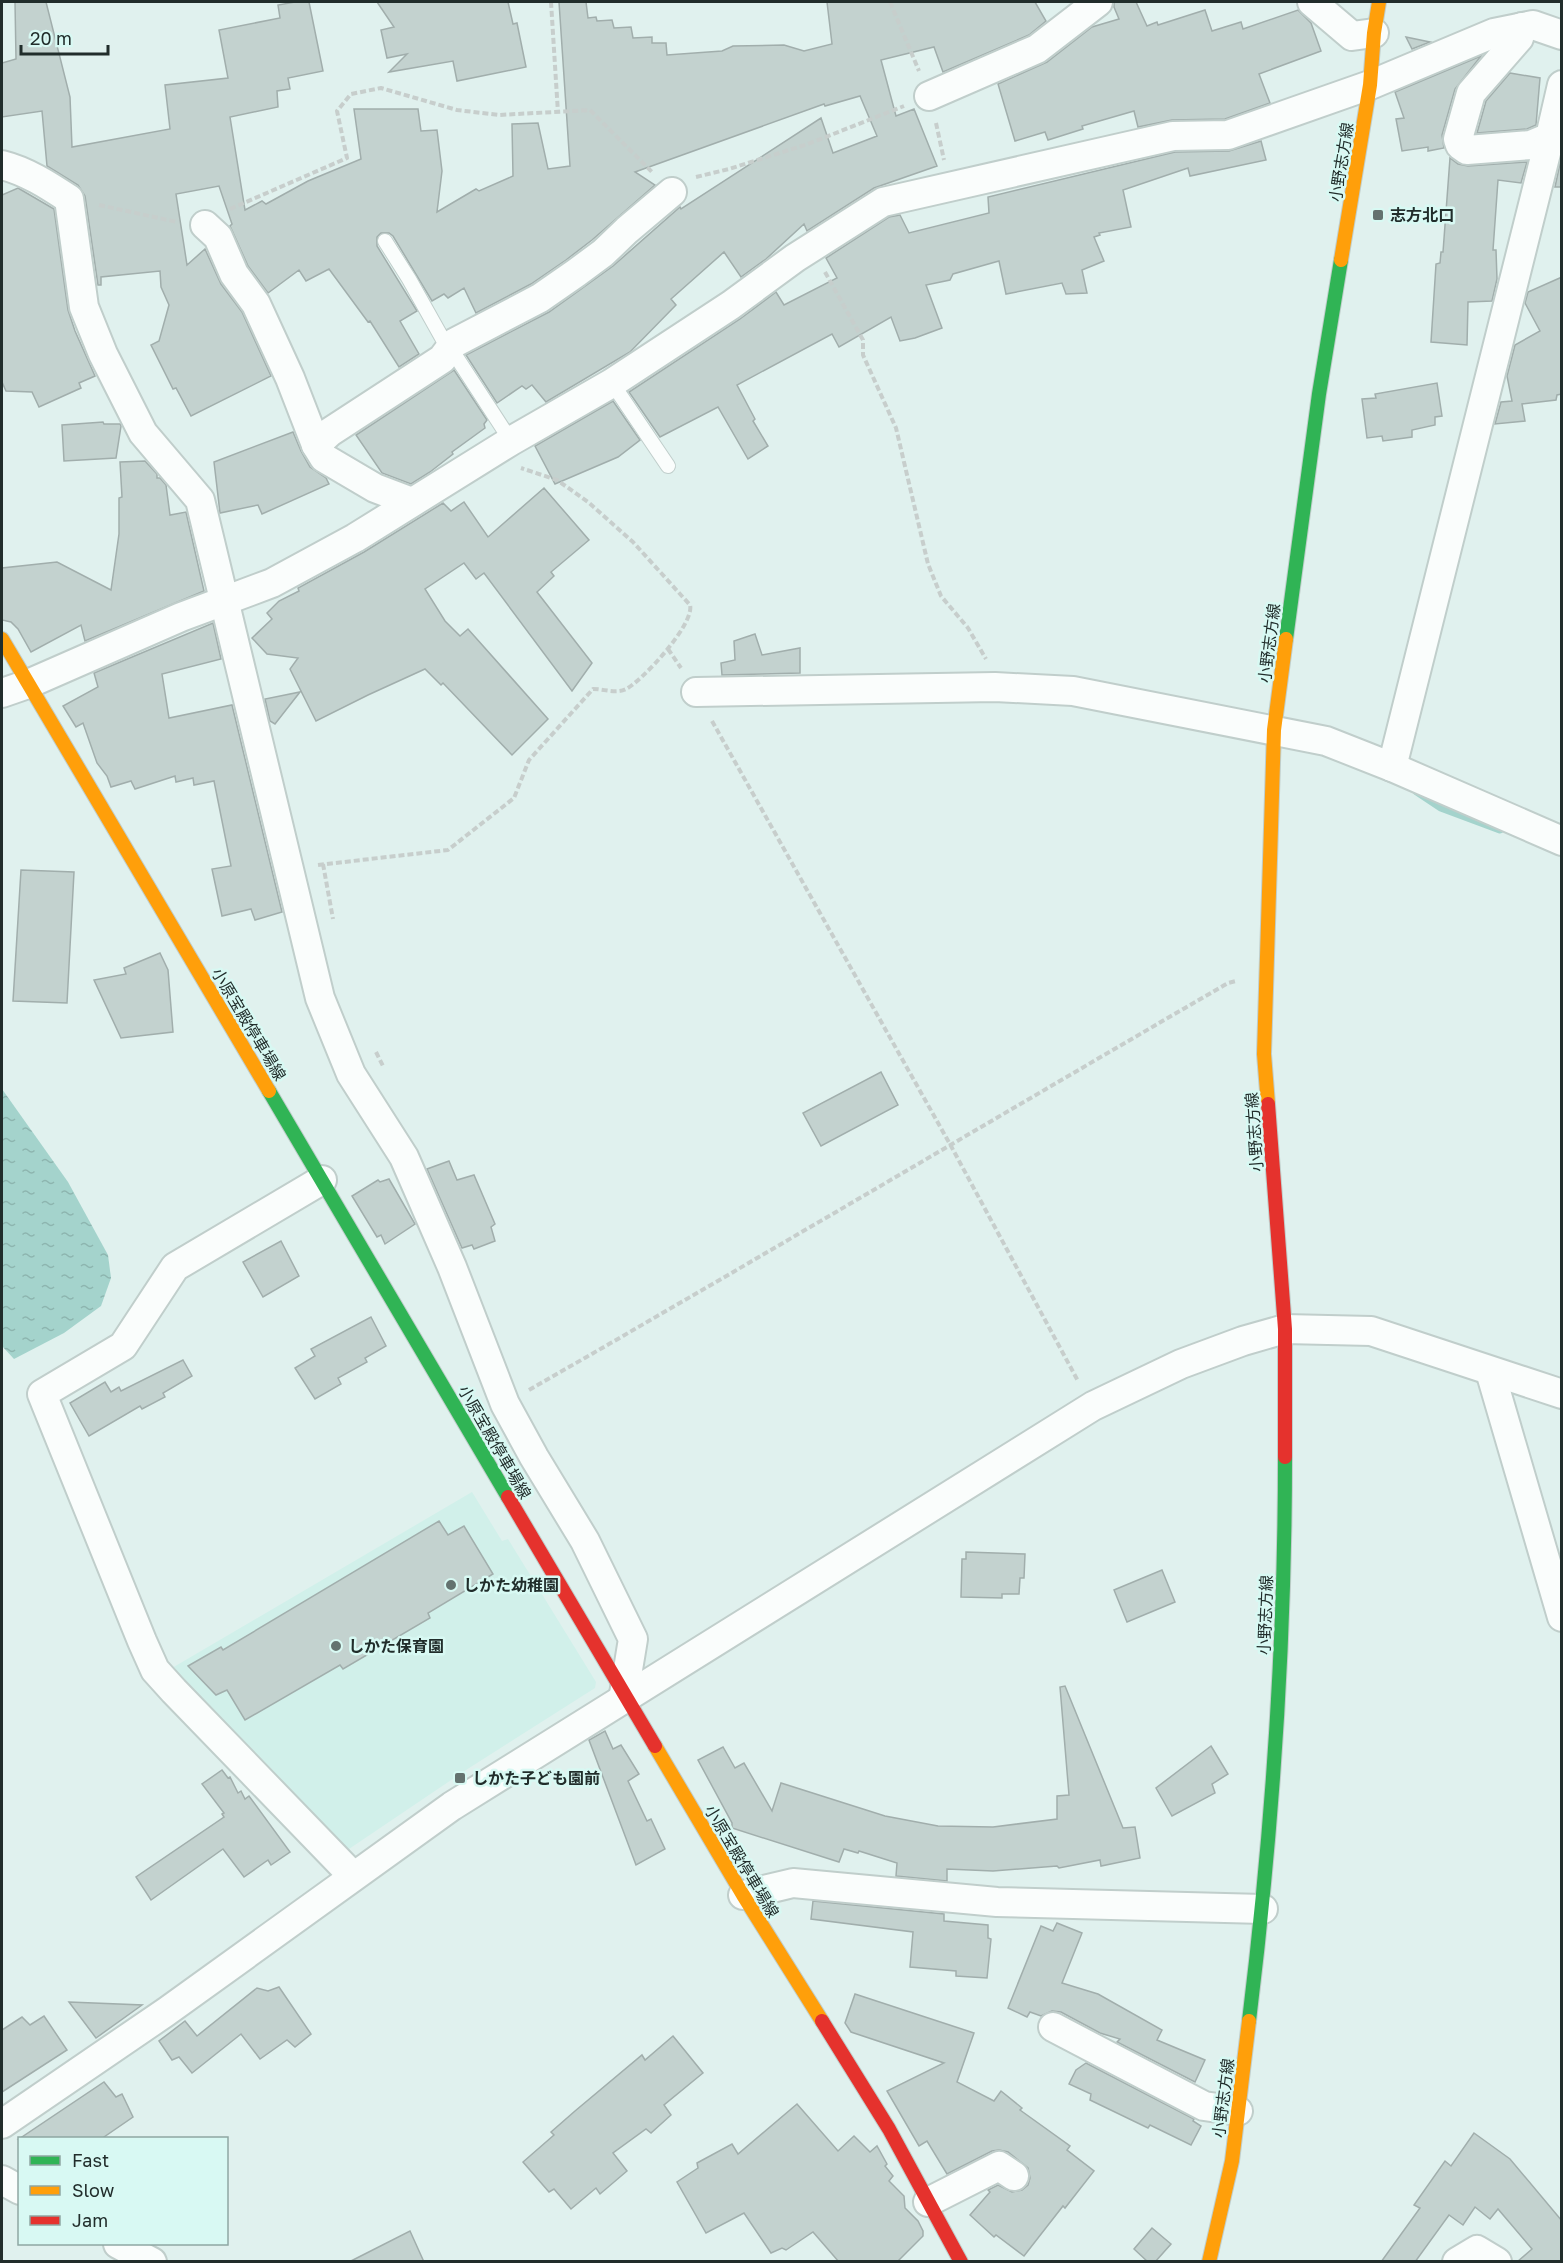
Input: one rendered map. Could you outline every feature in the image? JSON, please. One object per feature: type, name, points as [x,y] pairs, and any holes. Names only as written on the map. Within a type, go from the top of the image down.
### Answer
[{"type":"main road","name":"小野志方線","points":[[1209,2262],[1232,2161],[1263,1909],[1279,1675],[1285,1526],[1285,1329],[1264,1054],[1274,730],[1319,394],[1370,85],[1379,2]]},
{"type":"main road","name":"小原宝殿停車場線","points":[[2,639],[742,1894],[889,2129],[961,2262]]},
{"type":"street","points":[[929,96],[1037,49],[1098,2]]},
{"type":"street","points":[[1312,2],[1353,36],[1374,33]]},
{"type":"street","points":[[1530,18],[1519,38],[1471,93],[1458,139],[1460,145],[1467,150],[1531,145],[1556,136]]},
{"type":"street","points":[[2,693],[28,684],[222,600],[272,583],[355,538],[499,448],[612,382],[883,202],[1173,136],[1228,135],[1370,85],[1530,18],[1562,34]]},
{"type":"street","points":[[1392,767],[1556,136],[1562,85]]},
{"type":"street","points":[[2,165],[40,180],[69,199],[84,307],[103,354],[143,433],[200,500],[222,600],[290,868],[320,998],[351,1074],[405,1157],[452,1267],[505,1404],[585,1541],[633,1639],[625,1696]]},
{"type":"street","points":[[316,445],[330,432],[442,359],[459,340],[540,298],[576,273],[603,253],[672,192]]},
{"type":"street","points":[[206,225],[218,237],[234,274],[256,304],[290,378],[316,445],[328,461],[375,488],[412,502]]},
{"type":"street","points":[[696,692],[995,687],[1073,691],[1326,741],[1392,767],[1562,841]]},
{"type":"street","points":[[322,1180],[175,1268],[123,1346],[42,1394],[99,1538],[155,1670],[353,1876]]},
{"type":"street","points":[[2,2124],[166,2012],[452,1806],[1093,1406],[1181,1364],[1285,1329],[1371,1331],[1562,1394]]},
{"type":"street","points":[[1490,1371],[1562,1617]]},
{"type":"street","points":[[742,1894],[794,1883],[997,1902],[1263,1909]]},
{"type":"street","points":[[1053,2027],[1106,2042],[1204,2106],[1238,2111]]},
{"type":"street","points":[[928,2202],[999,2166],[1014,2176]]},
{"type":"street","points":[[2,2180],[18,2189]]},
{"type":"street","points":[[120,2245],[152,2262]]},
{"type":"street","points":[[1457,2262],[1477,2250],[1497,2262]]},
{"type":"lane","points":[[385,241],[450,349],[499,448]]},
{"type":"lane","points":[[612,382],[668,466]]},
{"type":"path","points":[[551,2],[558,113]]},
{"type":"path","points":[[890,2],[902,24],[929,96],[951,187]]},
{"type":"path","points":[[69,199],[182,224],[206,225],[220,214],[255,197],[347,158],[337,111],[351,94],[381,88],[457,110],[500,115],[590,110],[672,192],[701,175],[729,170],[808,144],[929,96]]},
{"type":"path","points":[[811,248],[863,340],[863,355],[896,428],[928,564],[941,596],[968,628],[986,659],[995,687]]},
{"type":"path","points":[[290,868],[448,850],[514,798],[529,760],[593,689],[618,692],[627,689],[668,649],[686,624],[692,610],[690,605],[633,542],[588,502],[557,480],[532,470],[504,465],[499,448]]},
{"type":"path","points":[[668,649],[696,692],[951,1146],[1093,1406]]},
{"type":"path","points":[[323,864],[335,928]]},
{"type":"path","points":[[505,1404],[1228,983],[1240,980],[1267,984]]},
{"type":"path","points":[[376,1051],[385,1070]]},
{"type":"shaded area","points":[[472,1492],[502,1541],[508,1539],[596,1682],[595,1688],[466,1770],[346,1851],[172,1668]]},
{"type":"water","points":[[2,1089],[68,1182],[108,1255],[111,1278],[101,1306],[64,1333],[14,1359],[2,1346]]},
{"type":"building","points":[[15,2],[46,2],[70,97],[72,147],[170,129],[165,85],[228,78],[219,30],[280,18],[278,5],[309,2],[323,71],[288,78],[290,89],[277,91],[278,107],[230,117],[245,210],[262,201],[266,204],[308,181],[361,159],[354,109],[418,109],[421,131],[437,130],[442,171],[437,212],[476,189],[479,191],[513,176],[512,124],[538,123],[548,169],[570,166],[559,2],[586,2],[588,18],[596,17],[597,21],[612,20],[614,28],[631,27],[633,38],[652,37],[652,43],[666,43],[667,55],[722,51],[733,46],[784,45],[804,51],[832,44],[827,2],[1035,2],[1046,21],[1029,35],[943,72],[934,47],[881,60],[896,116],[914,109],[937,166],[874,188],[807,231],[804,224],[766,259],[741,277],[724,252],[671,299],[676,305],[630,352],[546,402],[532,385],[526,389],[522,386],[497,403],[466,355],[549,312],[613,266],[680,207],[681,209],[821,118],[833,153],[877,136],[860,96],[825,106],[824,104],[635,172],[655,185],[566,260],[531,284],[476,313],[464,288],[448,298],[444,294],[432,301],[393,236],[389,233],[381,233],[377,237],[377,246],[417,311],[400,321],[419,354],[399,367],[370,321],[368,322],[329,269],[306,281],[299,270],[268,293],[248,266],[230,226],[232,224],[219,186],[176,194],[187,265],[205,249],[221,284],[242,312],[271,376],[191,416],[176,388],[173,389],[151,345],[159,341],[169,305],[161,287],[160,271],[101,277],[101,285],[98,285],[85,196],[78,185],[47,166],[42,111],[2,117],[2,63],[16,59]]},
{"type":"building","points":[[377,2],[508,2],[513,24],[517,23],[526,67],[457,81],[453,61],[389,72],[407,54],[387,58],[381,30],[394,27]]},
{"type":"building","points":[[1114,2],[1136,2],[1147,26],[1157,22],[1158,25],[1205,10],[1212,31],[1241,22],[1243,29],[1298,10],[1311,23],[1321,51],[1259,74],[1270,103],[1225,119],[1172,120],[1138,127],[1134,111],[1082,126],[1083,129],[1048,140],[1045,132],[1015,141],[998,84],[1047,62],[1092,27],[1119,19]]},
{"type":"building","points":[[1406,37],[1430,42],[1412,49]]},
{"type":"building","points":[[1481,56],[1455,89],[1442,135],[1444,148],[1428,151],[1428,147],[1402,151],[1396,119],[1404,118],[1395,92]]},
{"type":"building","points":[[1510,73],[1540,78],[1536,125],[1527,129],[1477,133],[1486,101]]},
{"type":"building","points":[[1261,141],[1266,160],[1190,176],[1188,168],[1123,190],[1131,227],[1099,233],[1100,235],[1094,237],[1104,261],[1082,270],[1087,293],[1066,294],[1062,283],[1006,294],[999,261],[953,274],[950,280],[926,285],[942,328],[900,341],[891,317],[839,347],[832,334],[737,385],[755,419],[753,421],[768,446],[748,459],[718,407],[660,437],[629,392],[740,319],[776,292],[784,305],[837,278],[826,258],[889,217],[900,215],[909,233],[989,213],[988,197],[1175,152],[1229,151]]},
{"type":"building","points":[[1450,158],[1458,164],[1468,166],[1527,162],[1521,183],[1498,180],[1493,250],[1496,250],[1497,279],[1492,301],[1468,302],[1467,345],[1431,342],[1436,264],[1440,263],[1441,252],[1443,252]]},
{"type":"building","points":[[1561,159],[1562,187],[1555,187]]},
{"type":"building","points":[[18,188],[54,209],[68,310],[95,376],[79,383],[81,388],[39,407],[32,392],[6,391],[2,382],[2,195]]},
{"type":"building","points":[[1562,277],[1562,394],[1557,395],[1556,400],[1522,404],[1525,421],[1495,424],[1501,402],[1512,401],[1507,376],[1515,345],[1540,331],[1525,303],[1528,292]]},
{"type":"building","points":[[454,370],[487,420],[484,424],[485,428],[452,452],[453,454],[430,472],[411,484],[382,473],[356,435]]},
{"type":"building","points":[[1437,383],[1442,416],[1435,417],[1435,425],[1412,430],[1412,437],[1383,441],[1382,436],[1367,438],[1362,399],[1376,398],[1375,394]]},
{"type":"building","points":[[613,401],[640,440],[618,457],[555,484],[535,446]]},
{"type":"building","points":[[103,422],[121,426],[116,458],[64,461],[62,425]]},
{"type":"building","points":[[293,432],[310,467],[326,478],[329,484],[262,514],[258,505],[220,513],[214,462]]},
{"type":"building","points":[[145,461],[157,474],[157,478],[160,478],[166,485],[170,515],[186,512],[204,591],[85,641],[81,625],[31,652],[18,629],[11,622],[2,620],[2,568],[57,562],[111,590],[119,534],[119,498],[122,497],[120,462]]},
{"type":"building","points":[[544,488],[589,540],[551,572],[554,576],[537,592],[592,663],[572,691],[484,573],[476,579],[464,563],[425,589],[445,621],[460,636],[468,629],[548,719],[512,755],[443,683],[441,685],[425,669],[316,721],[290,669],[298,658],[267,654],[252,638],[272,619],[267,613],[279,601],[443,503],[451,511],[464,502],[488,537]]},
{"type":"building","points":[[213,623],[221,659],[162,674],[169,718],[232,705],[282,912],[255,920],[251,909],[222,916],[212,869],[231,866],[214,781],[194,785],[193,778],[176,782],[175,776],[135,789],[131,781],[111,787],[107,776],[97,763],[83,723],[76,727],[63,706],[98,687],[94,673]]},
{"type":"building","points":[[755,634],[762,655],[800,648],[800,673],[722,675],[721,663],[735,660],[734,641]]},
{"type":"building","points":[[300,692],[275,724],[270,721],[265,699]]},
{"type":"building","points":[[21,870],[74,872],[67,1003],[13,1001]]},
{"type":"building","points":[[160,953],[168,970],[173,1032],[121,1038],[94,980],[126,974],[124,968]]},
{"type":"building","points":[[881,1072],[898,1105],[821,1146],[803,1113]]},
{"type":"building","points":[[449,1161],[457,1180],[474,1175],[495,1224],[491,1227],[495,1241],[474,1249],[472,1245],[462,1248],[427,1169]]},
{"type":"building","points":[[389,1179],[415,1224],[385,1244],[381,1235],[377,1237],[352,1196],[378,1180],[380,1182]]},
{"type":"building","points":[[281,1241],[299,1276],[263,1297],[243,1262]]},
{"type":"building","points":[[371,1317],[386,1346],[365,1358],[367,1362],[338,1378],[341,1384],[315,1399],[295,1368],[315,1356],[311,1349]]},
{"type":"building","points":[[183,1360],[192,1376],[163,1393],[165,1397],[142,1409],[140,1406],[89,1436],[70,1403],[105,1382],[111,1392],[119,1387],[121,1391]]},
{"type":"building","points":[[439,1521],[448,1535],[464,1526],[493,1574],[428,1613],[430,1618],[343,1669],[340,1665],[245,1720],[227,1690],[216,1695],[188,1666],[221,1647],[223,1650]]},
{"type":"building","points":[[966,1552],[1025,1554],[1024,1578],[1020,1578],[1019,1594],[1002,1594],[1002,1598],[961,1597],[962,1559],[966,1559]]},
{"type":"building","points":[[1162,1570],[1175,1602],[1127,1622],[1114,1590]]},
{"type":"building","points":[[1065,1686],[1123,1828],[1135,1827],[1140,1858],[1101,1866],[1100,1860],[1059,1868],[1057,1866],[993,1871],[947,1869],[947,1881],[896,1876],[897,1863],[859,1851],[858,1853],[844,1849],[839,1862],[732,1828],[732,1823],[698,1760],[723,1747],[735,1768],[744,1763],[772,1811],[781,1783],[885,1816],[938,1826],[993,1827],[1057,1819],[1057,1796],[1069,1795],[1060,1687]]},
{"type":"building","points":[[605,1731],[613,1749],[621,1745],[639,1774],[628,1781],[647,1821],[651,1819],[665,1849],[636,1865],[589,1740]]},
{"type":"building","points":[[1211,1746],[1228,1774],[1212,1784],[1215,1793],[1172,1816],[1156,1788]]},
{"type":"building","points":[[222,1770],[228,1778],[230,1777],[238,1793],[241,1791],[245,1799],[249,1796],[290,1852],[271,1865],[268,1860],[244,1877],[223,1849],[151,1900],[136,1877],[224,1817],[222,1814],[224,1813],[202,1784]]},
{"type":"building","points":[[813,1901],[944,1914],[944,1921],[988,1925],[988,1938],[991,1939],[987,1978],[956,1976],[956,1971],[910,1967],[913,1932],[811,1919]]},
{"type":"building","points":[[1057,1923],[1082,1933],[1062,1983],[1098,1994],[1162,2030],[1157,2040],[1205,2060],[1195,2082],[1117,2042],[1120,2039],[1100,2033],[1061,2012],[1052,2011],[1041,2016],[1030,2012],[1027,2017],[1008,2008],[1041,1926],[1053,1931]]},
{"type":"building","points":[[279,1987],[311,2034],[295,2047],[287,2040],[260,2059],[241,2034],[192,2073],[179,2057],[172,2060],[159,2041],[185,2021],[197,2036],[257,1988],[268,1991]]},
{"type":"building","points":[[855,1994],[974,2033],[957,2082],[994,2101],[1001,2091],[1022,2108],[1020,2110],[1070,2146],[1067,2150],[1094,2171],[1024,2256],[996,2235],[994,2237],[970,2215],[990,2192],[988,2190],[998,2185],[1012,2192],[1022,2190],[1028,2185],[1030,2178],[1028,2168],[1008,2152],[999,2150],[992,2151],[947,2174],[927,2141],[919,2146],[887,2091],[944,2063],[851,2032],[845,2023]]},
{"type":"building","points":[[69,2002],[142,2005],[96,2038]]},
{"type":"building","points":[[44,2016],[67,2050],[2,2092],[2,2030],[22,2017],[30,2025]]},
{"type":"building","points":[[673,2036],[703,2073],[664,2105],[671,2115],[651,2133],[646,2129],[613,2153],[627,2171],[600,2194],[596,2188],[571,2209],[554,2189],[549,2192],[523,2162],[554,2135],[551,2132],[575,2111],[642,2055],[645,2060]]},
{"type":"building","points":[[1086,2063],[1194,2119],[1193,2121],[1201,2126],[1191,2145],[1150,2125],[1148,2128],[1090,2100],[1091,2094],[1069,2084],[1076,2070]]},
{"type":"building","points":[[104,2082],[116,2097],[122,2094],[133,2117],[104,2137],[22,2137]]},
{"type":"building","points":[[797,2104],[838,2151],[854,2136],[870,2152],[877,2146],[887,2164],[885,2166],[893,2176],[889,2181],[904,2196],[905,2208],[918,2221],[923,2231],[923,2236],[897,2262],[839,2262],[813,2232],[786,2250],[782,2248],[771,2253],[744,2213],[706,2233],[677,2182],[698,2168],[697,2163],[732,2144],[738,2154]]},
{"type":"building","points":[[1474,2133],[1510,2159],[1562,2221],[1562,2262],[1517,2262],[1532,2249],[1498,2209],[1490,2219],[1475,2207],[1463,2225],[1449,2215],[1415,2262],[1381,2262],[1420,2208],[1414,2205],[1445,2161],[1451,2166]]},
{"type":"building","points":[[1152,2228],[1171,2244],[1155,2262],[1148,2262],[1134,2249]]},
{"type":"building","points":[[410,2231],[424,2262],[349,2262]]},
{"type":"waterway","points":[[1417,791],[1441,807],[1500,829]]},
{"type":"traffic: fast","points":[[1286,639],[1319,394],[1341,260]]},
{"type":"traffic: fast","points":[[269,1091],[508,1497]]},
{"type":"traffic: fast","points":[[1249,2021],[1276,1739],[1283,1598],[1285,1457]]},
{"type":"traffic: slow","points":[[1341,260],[1370,85],[1379,2]]},
{"type":"traffic: slow","points":[[2,639],[269,1091]]},
{"type":"traffic: slow","points":[[1268,1104],[1264,1054],[1274,730],[1286,639]]},
{"type":"traffic: slow","points":[[655,1746],[743,1895],[822,2021]]},
{"type":"traffic: slow","points":[[1209,2262],[1232,2161],[1249,2021]]},
{"type":"traffic: jam","points":[[1268,1104],[1285,1329],[1285,1457]]},
{"type":"traffic: jam","points":[[508,1497],[655,1746]]},
{"type":"traffic: jam","points":[[822,2021],[889,2129],[961,2262]]},
{"type":"place","name":"志方北口","points":[[1378,215]]},
{"type":"place","name":"しかた幼稚園","points":[[451,1585]]},
{"type":"place","name":"しかた保育園","points":[[336,1646]]},
{"type":"place","name":"しかた子ども園前","points":[[460,1778]]}]
